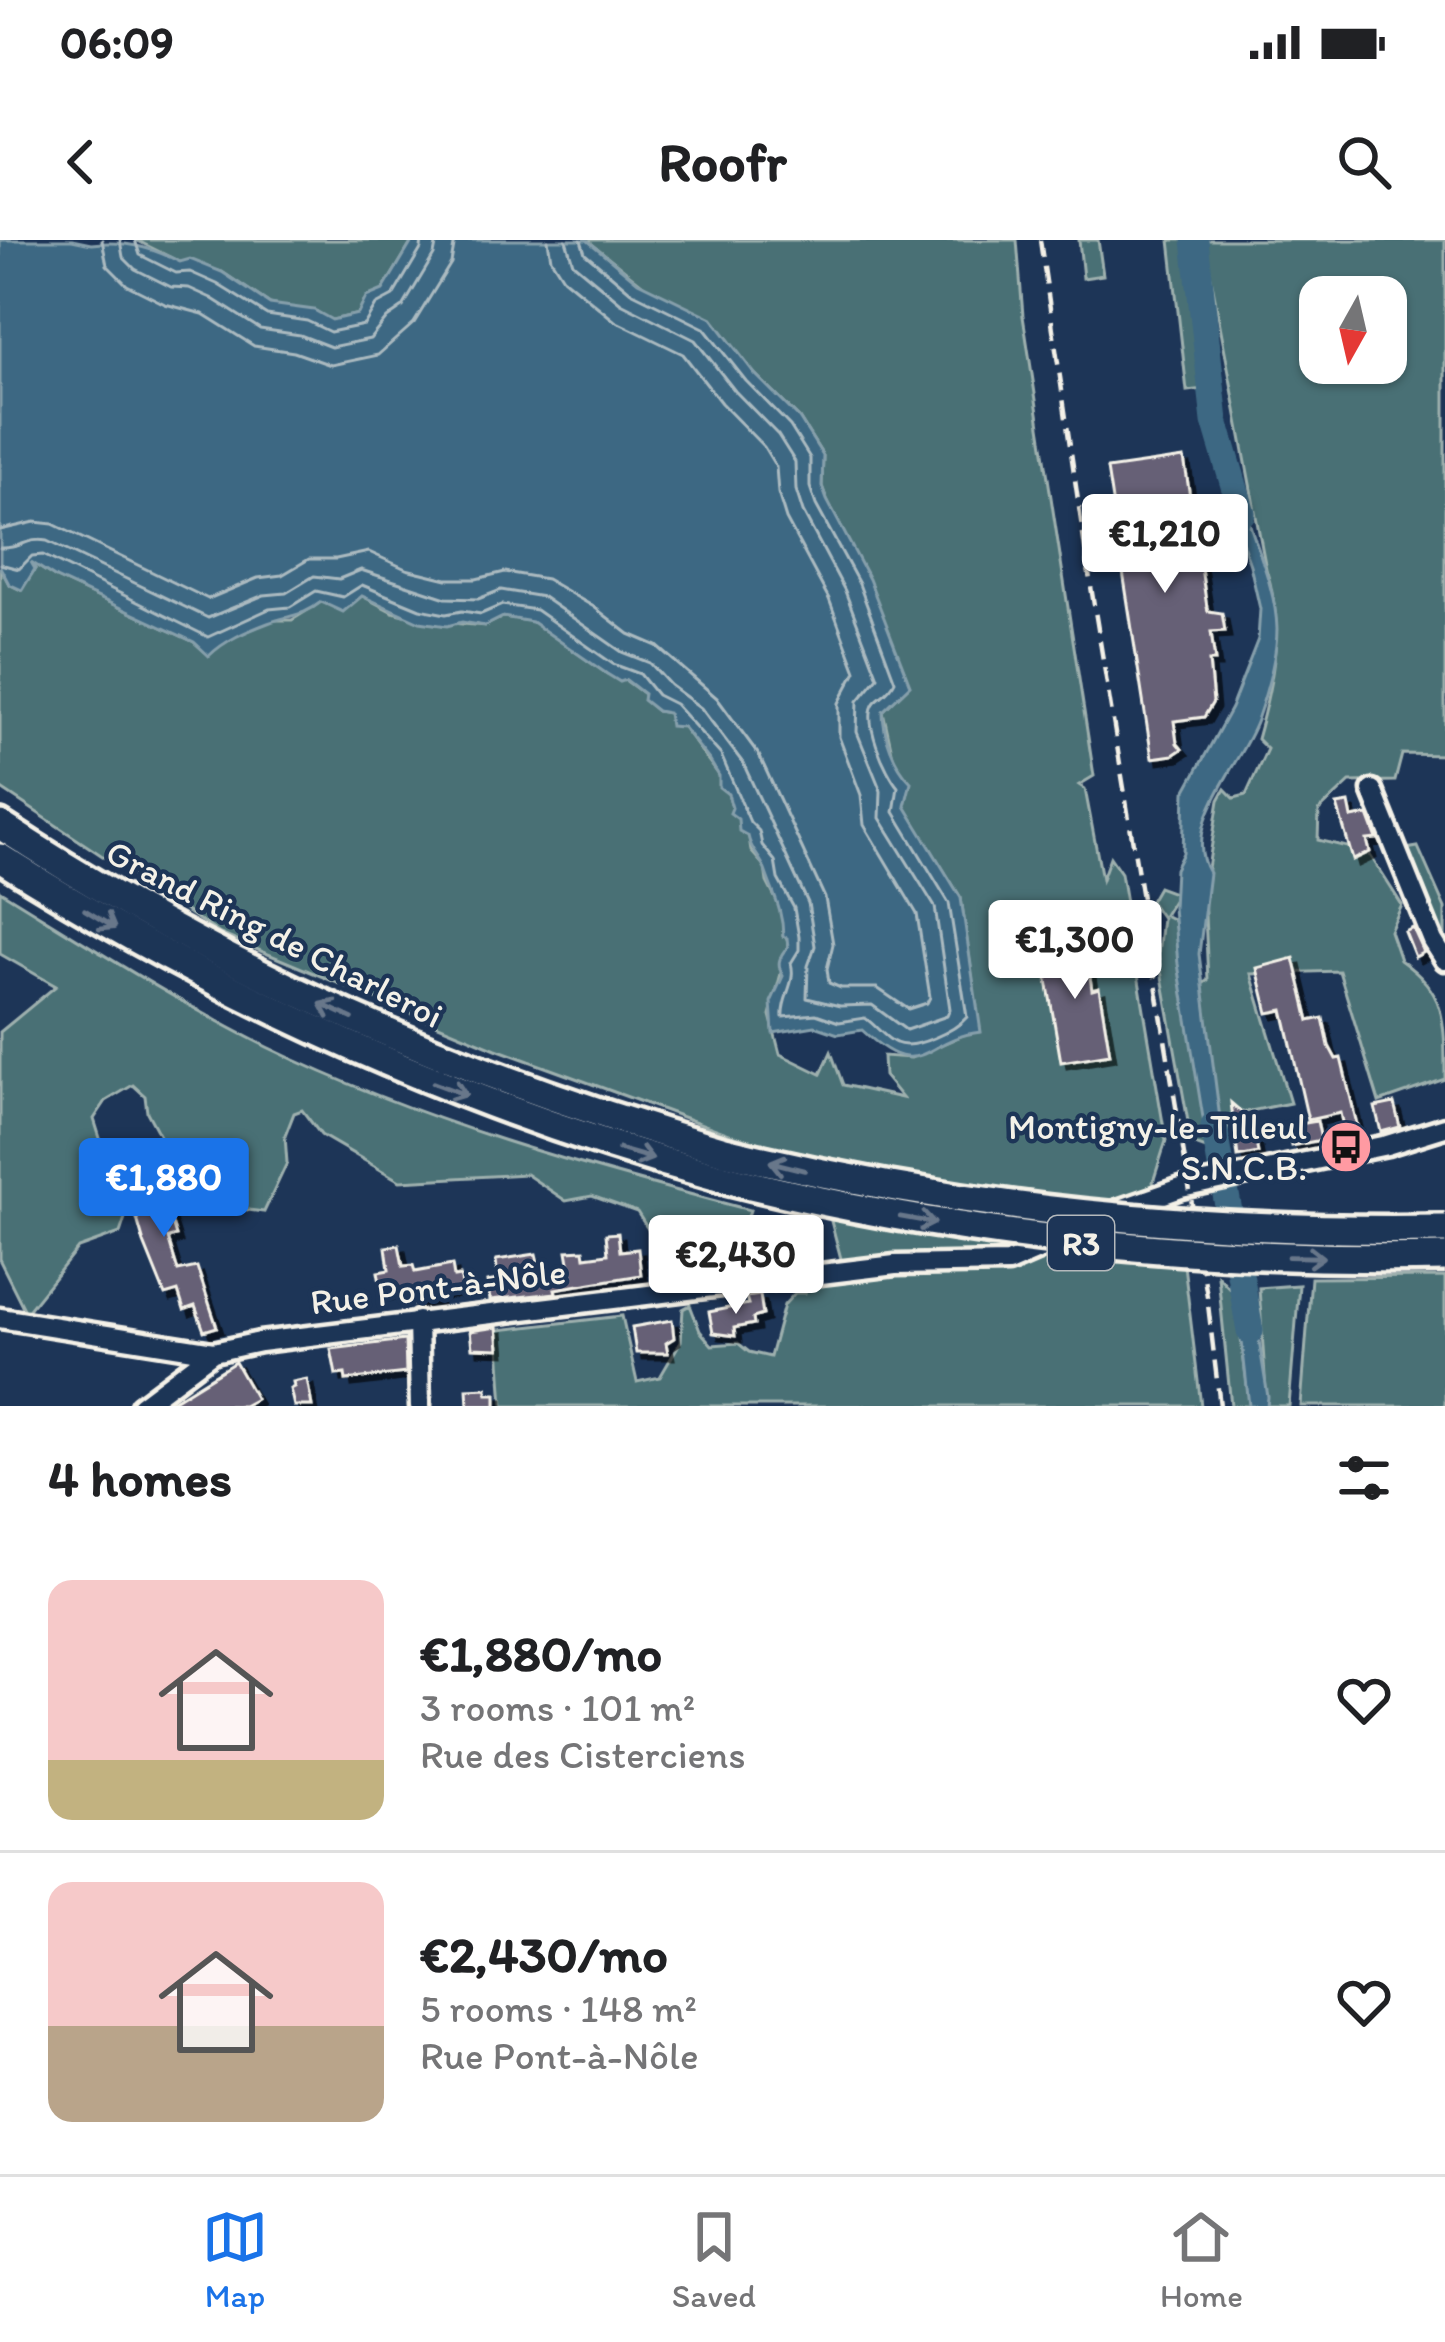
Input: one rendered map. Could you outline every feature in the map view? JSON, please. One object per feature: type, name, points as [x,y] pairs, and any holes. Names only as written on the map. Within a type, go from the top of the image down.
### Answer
[{"type":"highway","points":[[0,804],[112,878],[142,911]]},
{"type":"highway","name":"Grand Ring de Charleroi","points":[[0,825],[248,968],[436,1055],[801,1198],[1012,1236],[1254,1256],[1445,1257]]},
{"type":"highway","name":"Grand Ring de Charleroi","points":[[0,858],[123,933],[340,1043],[551,1127],[725,1165],[1012,1208],[1254,1228],[1445,1229]]},
{"type":"street","points":[[1372,790],[1432,941],[1445,960]]},
{"type":"street","name":"Rue Pont-à-Nôle","points":[[141,1406],[213,1352],[418,1321],[895,1265],[1008,1263],[1110,1212],[1181,1188],[1387,1145],[1445,1127]]},
{"type":"street","points":[[0,1318],[213,1352]]},
{"type":"street","points":[[418,1321],[420,1406]]},
{"type":"green space","points":[[136,240],[413,240],[383,290],[359,314],[332,320],[270,304],[222,272],[180,262]]},
{"type":"green space","points":[[587,240],[1017,240],[1023,316],[1094,776],[1079,785],[1085,789],[1102,879],[1110,857],[1121,873],[1166,1141],[1153,1182],[1184,1265],[1201,1406],[503,1406],[498,1330],[622,1316],[637,1382],[660,1377],[681,1341],[683,1309],[690,1305],[700,1331],[712,1345],[738,1343],[749,1352],[770,1357],[784,1305],[795,1293],[805,1293],[810,1275],[844,1270],[814,1157],[732,1135],[496,1049],[220,934],[0,788],[0,567],[9,584],[21,590],[35,569],[26,559],[56,578],[194,642],[209,655],[224,641],[273,620],[292,620],[321,602],[362,596],[393,612],[429,621],[485,626],[503,617],[532,621],[607,674],[625,680],[657,711],[668,713],[719,775],[783,913],[788,947],[770,1015],[780,1054],[821,1074],[831,1052],[843,1085],[902,1098],[884,1076],[883,1056],[911,1058],[980,1032],[961,898],[904,806],[883,711],[909,685],[827,500],[822,486],[823,456],[799,418],[755,374]]},
{"type":"green space","points":[[1079,240],[1098,240],[1103,275],[1083,278]]},
{"type":"green space","points":[[1170,240],[1185,240],[1204,389],[1187,391]]},
{"type":"green space","points":[[1204,240],[1445,240],[1445,755],[1402,754],[1395,781],[1350,782],[1319,811],[1318,840],[1368,852],[1402,905],[1390,931],[1400,960],[1426,983],[1439,1008],[1445,1079],[1379,1102],[1339,971],[1251,974],[1290,1103],[1235,1114],[1228,1123],[1225,1156],[1192,1144],[1158,954],[1162,918],[1150,901],[1158,887],[1177,894],[1164,915],[1174,920],[1186,996],[1208,980],[1204,893],[1219,800],[1225,789],[1234,798],[1246,795],[1267,749],[1257,739],[1275,654],[1272,590]]},
{"type":"green space","points":[[1418,847],[1445,908],[1445,943],[1400,850]]},
{"type":"green space","points":[[0,891],[199,1011],[325,1074],[504,1140],[750,1210],[738,1247],[749,1259],[751,1270],[737,1276],[705,1270],[708,1247],[651,1234],[637,1212],[592,1196],[566,1201],[526,1174],[400,1181],[321,1135],[302,1110],[294,1113],[285,1136],[287,1163],[264,1212],[241,1209],[202,1180],[187,1143],[161,1138],[147,1112],[145,1096],[133,1085],[106,1101],[94,1119],[125,1218],[120,1233],[78,1248],[26,1313],[0,1261],[0,1032],[56,986],[0,954]]},
{"type":"green space","points":[[1218,1276],[1235,1294],[1250,1406],[1231,1406]]},
{"type":"green space","points":[[1445,1277],[1445,1406],[1301,1406],[1311,1278]]},
{"type":"green space","points":[[1299,1285],[1289,1406],[1267,1406],[1259,1288]]},
{"type":"water","points":[[0,240],[137,246],[222,272],[270,304],[314,310],[332,320],[358,314],[366,297],[383,290],[413,240],[587,240],[638,282],[712,318],[755,374],[799,418],[823,456],[822,486],[827,500],[869,579],[910,685],[883,711],[885,730],[911,782],[905,806],[961,898],[981,1032],[911,1057],[882,1047],[862,1030],[838,1034],[815,1026],[773,1033],[771,1002],[783,976],[779,964],[788,947],[787,938],[763,865],[730,813],[719,776],[683,727],[670,726],[668,713],[657,711],[626,680],[620,682],[607,674],[532,622],[503,617],[485,626],[420,622],[362,596],[343,612],[321,602],[275,620],[209,656],[194,642],[31,562],[35,569],[22,590],[9,584],[0,567]]},
{"type":"water","points":[[1237,477],[1271,591],[1277,629],[1257,720],[1216,795],[1202,835],[1202,855],[1209,873],[1199,954],[1225,1158],[1210,1161],[1173,908],[1175,869],[1183,853],[1185,792],[1231,708],[1258,639],[1260,609],[1250,565],[1224,491],[1225,481]]},
{"type":"water","points":[[1251,1291],[1267,1406],[1249,1406],[1237,1296]]},
{"type":"building","points":[[1184,458],[1207,607],[1222,613],[1225,631],[1211,632],[1213,702],[1204,717],[1174,721],[1182,749],[1152,758],[1107,469]]},
{"type":"building","points":[[1349,803],[1352,818],[1368,815],[1377,839],[1367,840],[1370,852],[1353,860],[1337,805]]},
{"type":"building","points":[[1413,928],[1424,952],[1415,957],[1405,932]]},
{"type":"building","points":[[1084,938],[1092,990],[1099,988],[1110,1054],[1061,1062],[1041,945]]},
{"type":"building","points":[[1294,958],[1309,1021],[1323,1018],[1329,1046],[1336,1059],[1341,1058],[1360,1137],[1346,1140],[1340,1113],[1308,1120],[1283,1010],[1268,1013],[1257,968]]},
{"type":"building","points":[[1231,1103],[1252,1121],[1258,1153],[1238,1157]]},
{"type":"building","points":[[1394,1103],[1400,1127],[1381,1132],[1375,1107]]},
{"type":"building","points":[[1317,1121],[1321,1140],[1291,1146],[1288,1126]]},
{"type":"building","points":[[151,1157],[176,1236],[168,1238],[178,1271],[197,1267],[217,1327],[204,1331],[195,1306],[184,1310],[178,1291],[165,1295],[144,1243],[122,1167]]},
{"type":"building","points":[[618,1233],[620,1251],[638,1249],[641,1275],[555,1289],[556,1293],[490,1300],[487,1282],[498,1280],[496,1260],[536,1254],[541,1275],[566,1271],[570,1268],[567,1251],[584,1250],[585,1257],[608,1254],[606,1234]]},
{"type":"building","points":[[399,1245],[403,1266],[413,1265],[415,1272],[452,1265],[463,1289],[410,1305],[407,1291],[382,1294],[378,1272],[389,1270],[386,1247]]},
{"type":"building","points":[[760,1295],[763,1315],[753,1318],[754,1324],[734,1328],[735,1336],[713,1333],[709,1312],[748,1304],[746,1297]]},
{"type":"building","points":[[672,1320],[674,1338],[666,1343],[668,1353],[636,1353],[632,1327]]},
{"type":"building","points":[[497,1327],[499,1349],[472,1348],[470,1331]]},
{"type":"building","points":[[405,1340],[406,1373],[346,1380],[345,1374],[336,1375],[331,1349]]},
{"type":"building","points":[[235,1362],[256,1399],[243,1406],[164,1406]]},
{"type":"building","points":[[307,1379],[312,1406],[294,1406],[293,1382]]},
{"type":"building","points":[[487,1388],[487,1394],[496,1394],[496,1406],[468,1406],[467,1389]]},
{"type":"waterway","points":[[1195,240],[1215,421],[1242,513]]},
{"type":"waterway","points":[[1214,1126],[1250,1331]]},
{"type":"railway","points":[[1040,240],[1087,562],[1207,1296],[1220,1406]]},
{"type":"place","name":"Montigny-le-Tilleul S.N.C.B.","points":[[1346,1147]]}]
